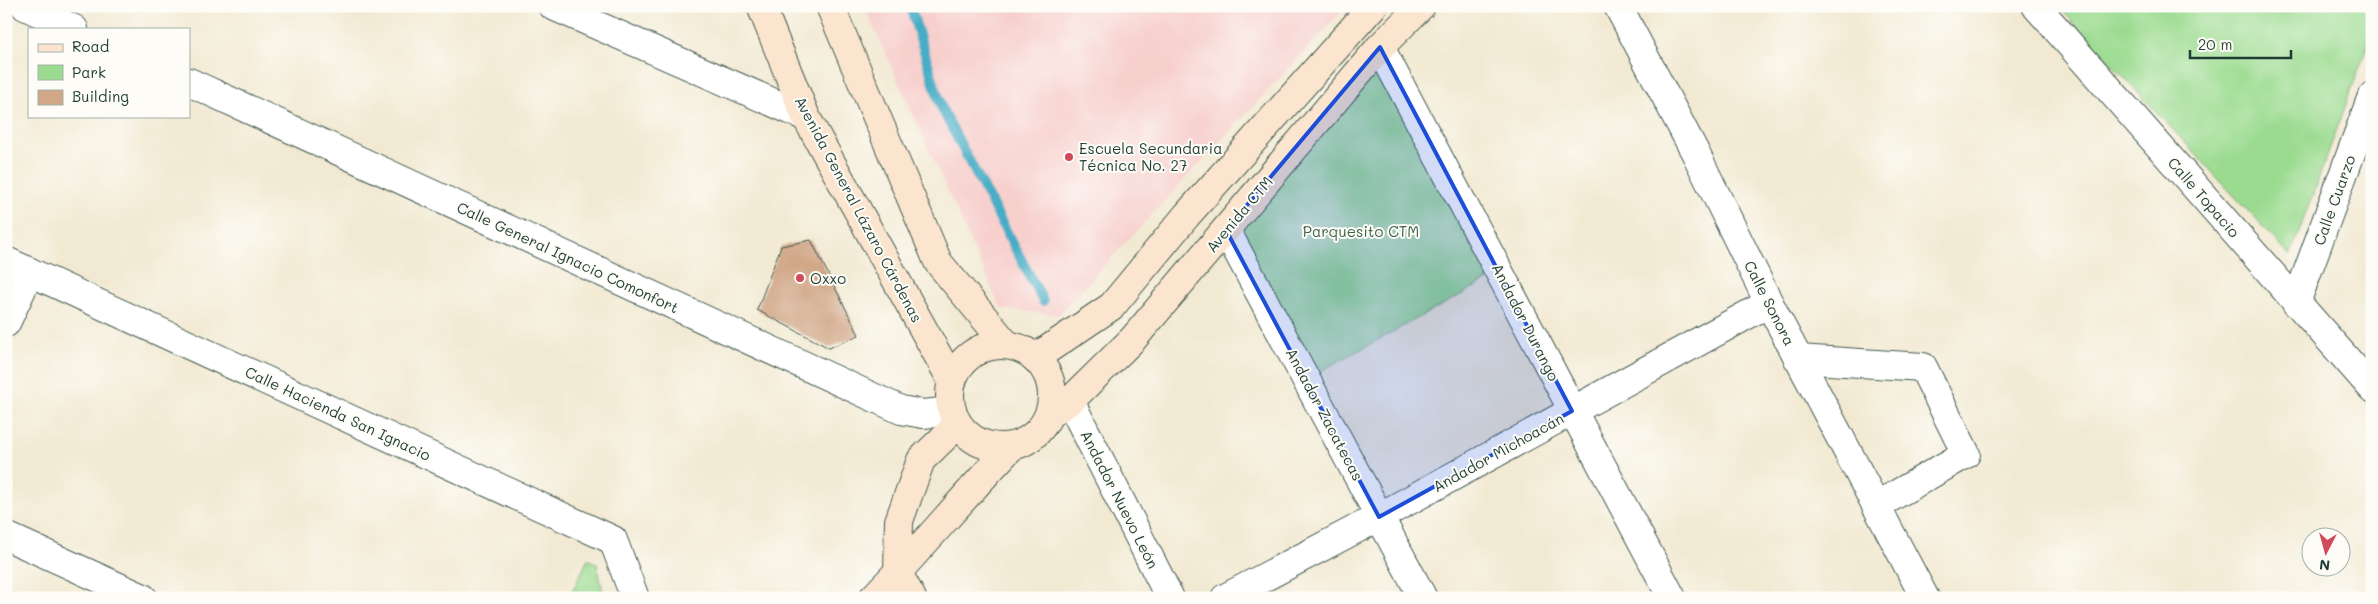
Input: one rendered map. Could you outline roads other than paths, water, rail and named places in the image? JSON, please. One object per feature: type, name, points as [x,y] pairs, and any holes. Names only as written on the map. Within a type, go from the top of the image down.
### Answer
[{"type":"main road","name":"Avenida General Lázaro Cárdenas","points":[[761,6],[806,117],[952,381]]},
{"type":"main road","points":[[830,6],[938,262],[1006,344]]},
{"type":"main road","points":[[1035,358],[1112,306],[1187,215],[1373,6]]},
{"type":"main road","name":"Avenida CTM","points":[[1060,407],[1133,339],[1380,47],[1421,6]]},
{"type":"main road","points":[[873,598],[898,573],[967,492],[1012,446],[1035,434],[1060,407],[1053,393],[1048,374],[1035,358],[1022,349],[1006,344],[983,348],[963,361],[952,381],[949,396],[955,417],[972,438],[991,446],[1012,446]]},
{"type":"main road","points":[[912,598],[898,573],[899,521],[921,460],[955,417]]},
{"type":"street","points":[[25,6],[72,28]]},
{"type":"street","points":[[553,6],[806,117]]},
{"type":"street","name":"Calle Sonora","points":[[1618,6],[1696,154],[1798,359],[1925,598]]},
{"type":"street","name":"Calle Topacio","points":[[2036,6],[2372,388]]},
{"type":"street","name":"Andador Durango","points":[[1380,47],[1672,598]]},
{"type":"street","name":"Calle General Ignacio Comonfort","points":[[190,82],[901,410],[955,417]]},
{"type":"street","name":"Calle Cuarzo","points":[[2296,303],[2372,96]]},
{"type":"street","name":"Andador Zacatecas","points":[[1226,230],[1423,598]]},
{"type":"street","points":[[6,323],[18,266]]},
{"type":"street","name":"Calle Hacienda San Ignacio","points":[[18,266],[613,540],[635,598]]},
{"type":"street","name":"Andador Michoacán","points":[[1225,598],[1379,517],[1769,303]]},
{"type":"street","points":[[1798,359],[1923,367],[1966,454],[1876,506]]},
{"type":"street","name":"Andador Nuevo León","points":[[1060,407],[1170,598]]},
{"type":"street","points":[[6,536],[143,598]]},
{"type":"waterway","points":[[910,6],[942,109],[1043,301]]},
{"type":"place","name":"Escuela Secundaria Técnica No. 27","points":[[1069,157]]},
{"type":"place","name":"Oxxo","points":[[800,278]]},
{"type":"park label","name":"Parquesito CTM","points":[[1361,231]]}]
